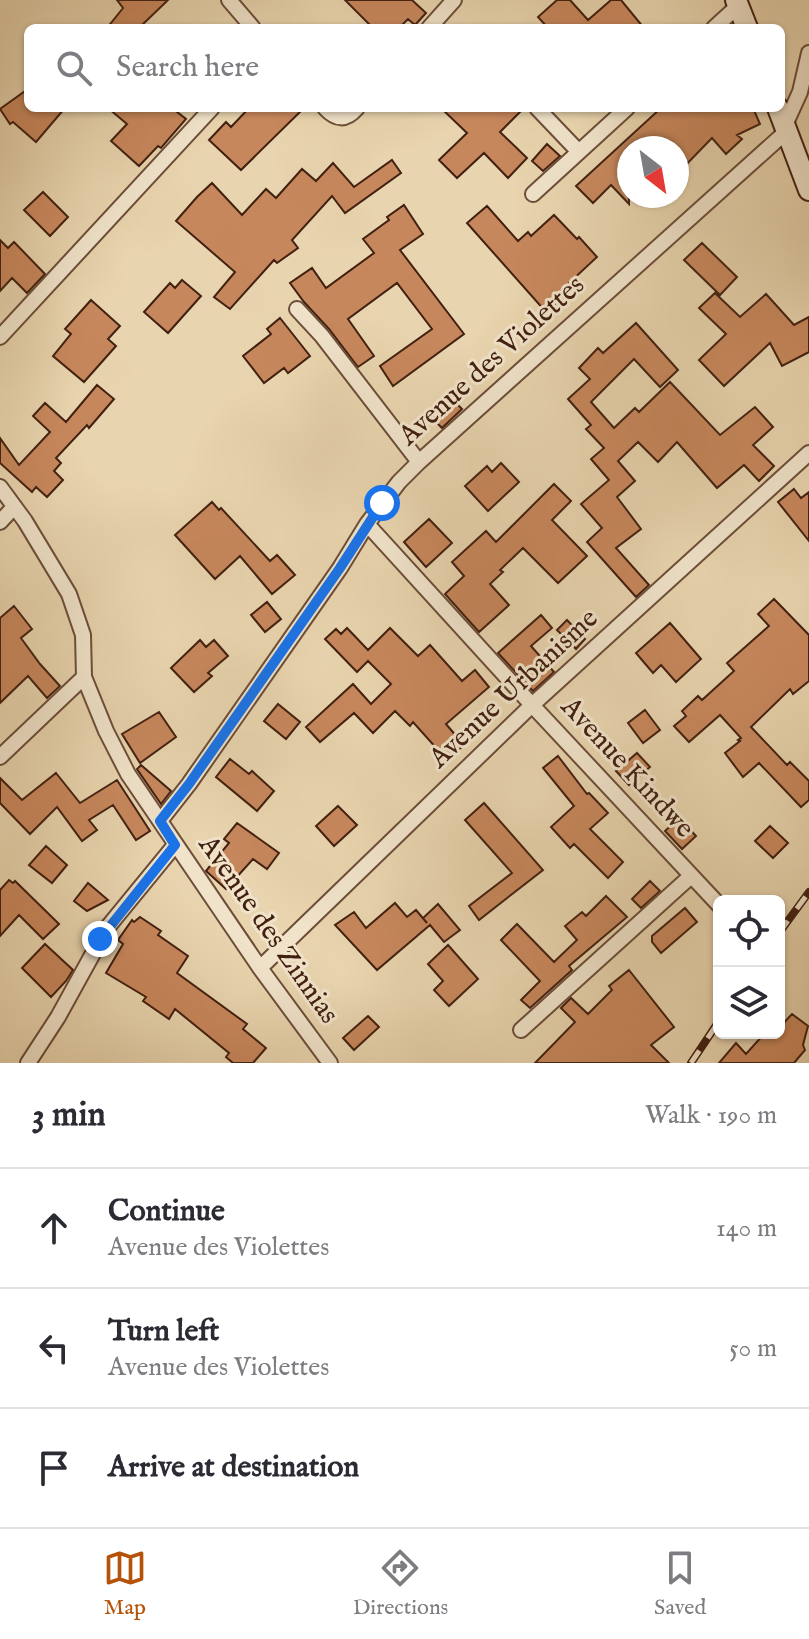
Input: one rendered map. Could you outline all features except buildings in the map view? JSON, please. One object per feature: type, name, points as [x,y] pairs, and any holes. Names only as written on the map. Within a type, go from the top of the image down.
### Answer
[{"type":"street","points":[[229,0],[250,24]]},
{"type":"street","points":[[433,24],[454,0]]},
{"type":"street","points":[[718,24],[737,3],[745,24]]},
{"type":"street","points":[[809,53],[800,92],[783,121],[809,190]]},
{"type":"street","points":[[0,337],[208,112]]},
{"type":"street","points":[[329,112],[340,118],[353,112]]},
{"type":"street","points":[[541,112],[579,152]]},
{"type":"street","points":[[533,194],[623,112]]},
{"type":"street","name":"Avenue des Violettes","points":[[160,821],[399,482],[783,121]]},
{"type":"street","points":[[297,309],[322,336],[419,462]]},
{"type":"street","name":"Avenue Urbanisme","points":[[260,968],[532,705],[809,453]]},
{"type":"street","name":"Avenue des Zinnias","points":[[0,487],[25,521],[69,594],[83,635],[84,677],[128,774],[260,968],[330,1063]]},
{"type":"street","points":[[0,522],[14,507]]},
{"type":"street","name":"Avenue Kindwe","points":[[367,524],[713,899]]},
{"type":"street","points":[[0,757],[84,677]]},
{"type":"street","points":[[28,1063],[58,1017],[107,928],[175,845]]},
{"type":"street","points":[[521,1030],[691,876]]},
{"type":"railway","points":[[785,925],[809,892]]},
{"type":"railway","points":[[691,1063],[713,1030]]},
{"type":"route","points":[[100,939],[175,845],[160,821],[340,568],[382,503]]}]
